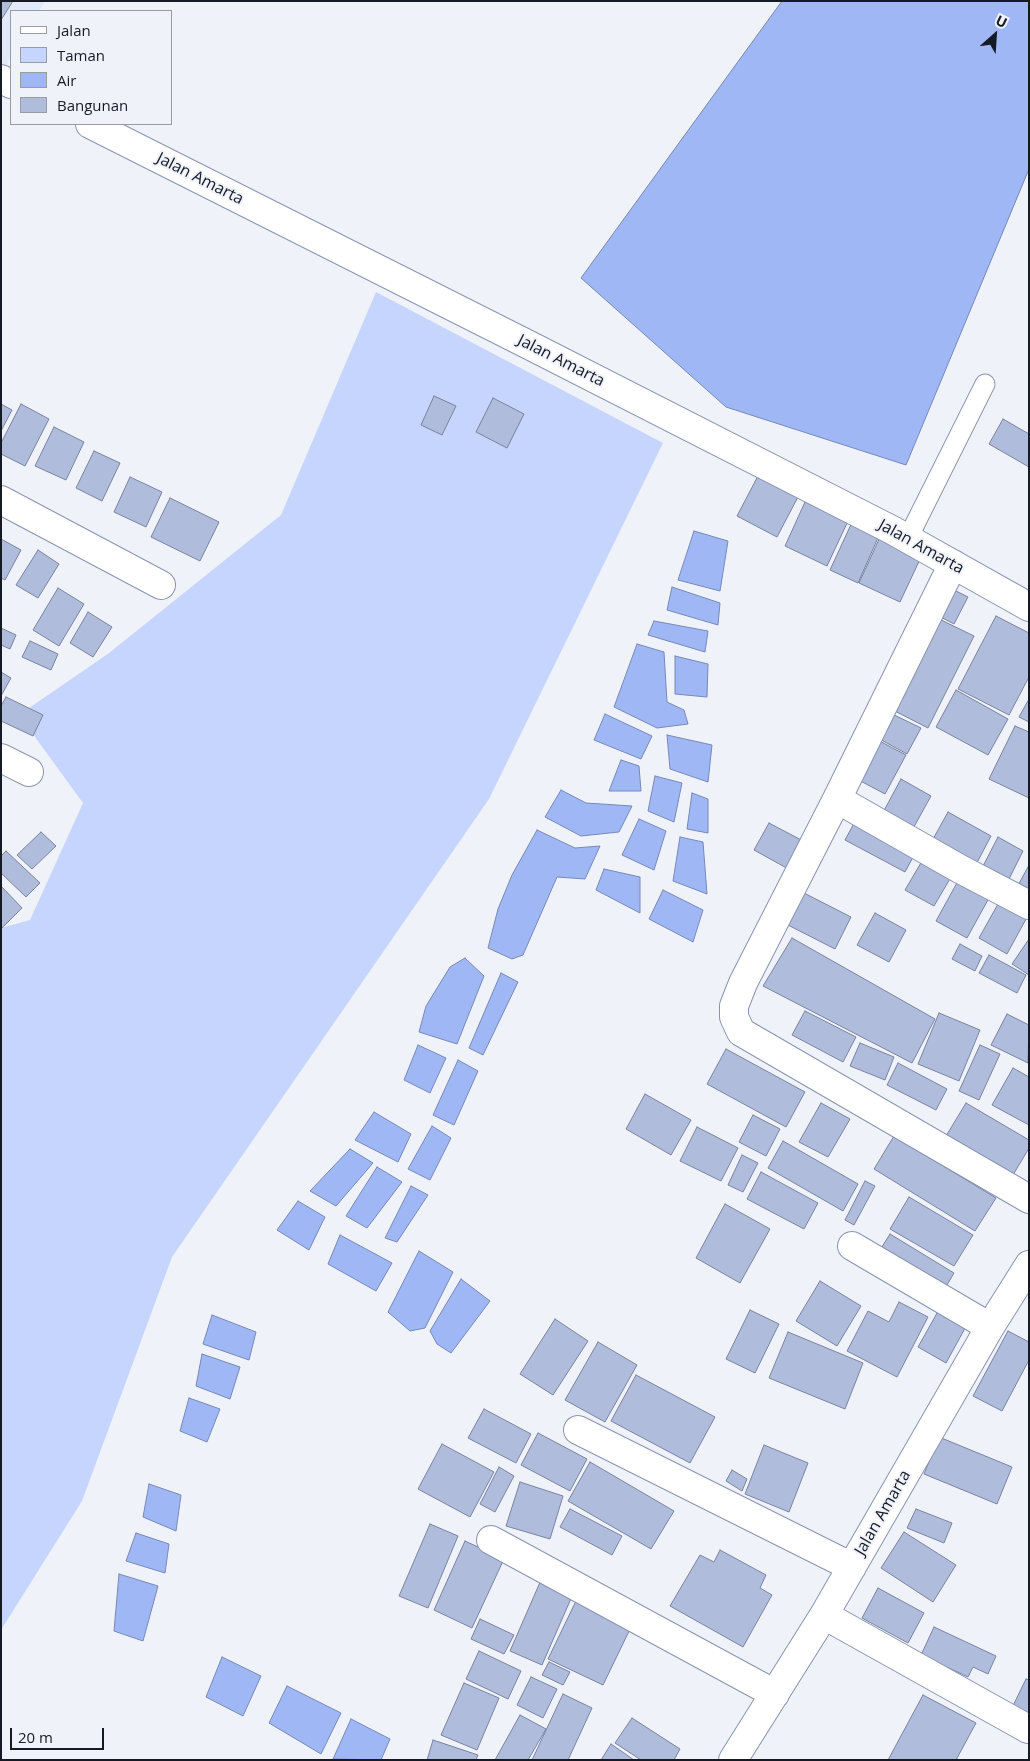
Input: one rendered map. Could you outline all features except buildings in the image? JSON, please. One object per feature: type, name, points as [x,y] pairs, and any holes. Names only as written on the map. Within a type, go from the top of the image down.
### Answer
[{"type":"street","name":"Jalan Amarta","points":[[92,125],[900,534],[1029,607]]},
{"type":"street","points":[[1,500],[162,585]]},
{"type":"street","points":[[953,564],[837,799],[743,983],[734,1006],[734,1017],[741,1032],[1029,1199]]},
{"type":"street","points":[[1,758],[29,772]]},
{"type":"street","points":[[837,799],[960,869],[1029,905]]},
{"type":"street","points":[[852,1246],[990,1327]]},
{"type":"street","name":"Jalan Amarta","points":[[733,1760],[824,1615],[990,1327],[1029,1264]]},
{"type":"street","points":[[578,1430],[852,1567]]},
{"type":"street","points":[[492,1540],[775,1694]]},
{"type":"street","points":[[824,1615],[1028,1729]]},
{"type":"lane","points":[[900,534],[985,384]]},
{"type":"shaded area","points":[[1,1],[45,1],[40,10],[10,10],[10,59],[6,66],[1,64]]},
{"type":"green space","points":[[376,292],[663,443],[489,799],[172,1257],[82,1501],[1,1630],[1,928],[30,920],[83,803],[19,715],[109,653],[281,515]]},
{"type":"water","points":[[782,1],[1029,1],[1029,169],[906,465],[726,407],[581,278]]},
{"type":"water","points":[[694,531],[728,541],[720,591],[678,580]]},
{"type":"water","points":[[672,587],[720,603],[718,625],[667,610]]},
{"type":"water","points":[[654,621],[708,631],[705,652],[648,635]]},
{"type":"water","points":[[637,644],[664,652],[667,702],[684,710],[688,724],[657,728],[614,707]]},
{"type":"water","points":[[675,656],[708,664],[707,697],[675,694]]},
{"type":"water","points":[[605,714],[652,736],[641,759],[594,740]]},
{"type":"water","points":[[667,735],[712,745],[708,782],[670,769]]},
{"type":"water","points":[[621,760],[639,766],[641,791],[609,791]]},
{"type":"water","points":[[655,776],[682,783],[674,822],[648,811]]},
{"type":"water","points":[[561,790],[586,803],[632,806],[619,832],[581,836],[545,817]]},
{"type":"water","points":[[692,793],[708,799],[708,833],[687,829]]},
{"type":"water","points":[[639,819],[666,831],[654,870],[622,855]]},
{"type":"water","points":[[537,830],[575,848],[600,846],[585,879],[557,877],[523,955],[512,959],[488,948],[498,909],[512,875]]},
{"type":"water","points":[[680,837],[703,842],[707,894],[673,881]]},
{"type":"water","points":[[604,869],[640,877],[640,913],[596,890]]},
{"type":"water","points":[[663,890],[703,910],[693,942],[649,919]]},
{"type":"water","points":[[465,958],[484,976],[457,1044],[419,1032],[426,1006],[450,967]]},
{"type":"water","points":[[501,973],[518,982],[483,1055],[469,1048]]},
{"type":"water","points":[[418,1045],[446,1058],[430,1093],[404,1080]]},
{"type":"water","points":[[458,1060],[478,1071],[454,1125],[433,1115]]},
{"type":"water","points":[[374,1112],[411,1134],[398,1162],[355,1140]]},
{"type":"water","points":[[432,1126],[451,1138],[430,1180],[408,1169]]},
{"type":"water","points":[[350,1149],[373,1163],[336,1206],[310,1191]]},
{"type":"water","points":[[377,1167],[402,1182],[367,1228],[346,1216]]},
{"type":"water","points":[[411,1186],[428,1195],[397,1242],[385,1238]]},
{"type":"water","points":[[298,1201],[325,1217],[309,1250],[277,1230]]},
{"type":"water","points":[[340,1235],[392,1263],[376,1291],[328,1264]]},
{"type":"water","points":[[419,1251],[453,1272],[425,1328],[410,1331],[388,1312]]},
{"type":"water","points":[[461,1279],[490,1301],[451,1353],[437,1344],[430,1331]]},
{"type":"water","points":[[212,1315],[256,1332],[249,1360],[203,1344]]},
{"type":"water","points":[[202,1354],[240,1367],[230,1399],[196,1386]]},
{"type":"water","points":[[189,1398],[220,1409],[207,1442],[180,1431]]},
{"type":"water","points":[[149,1484],[181,1495],[176,1531],[143,1517]]},
{"type":"water","points":[[136,1533],[169,1544],[165,1573],[126,1561]]},
{"type":"water","points":[[119,1574],[158,1586],[143,1641],[114,1631]]},
{"type":"water","points":[[222,1657],[261,1676],[243,1716],[206,1697]]},
{"type":"water","points":[[287,1686],[341,1713],[321,1754],[269,1723]]},
{"type":"water","points":[[351,1719],[390,1739],[381,1760],[333,1759]]}]
